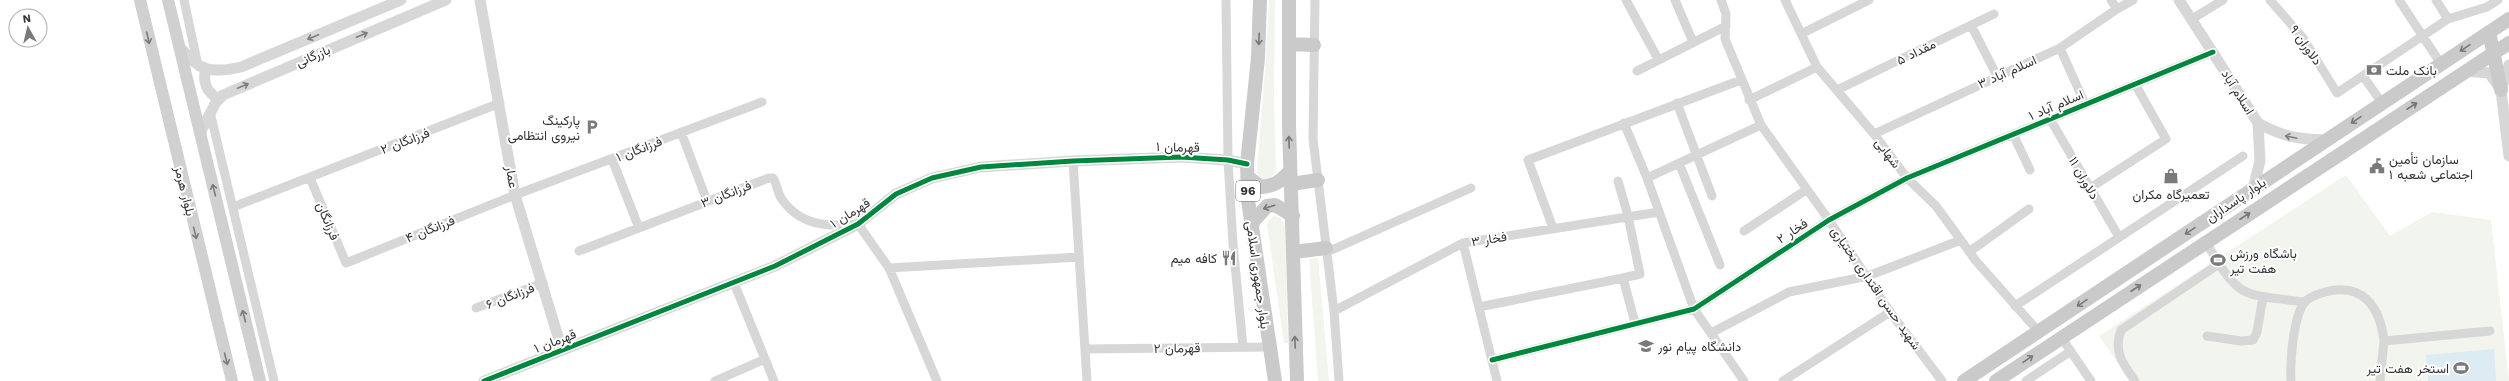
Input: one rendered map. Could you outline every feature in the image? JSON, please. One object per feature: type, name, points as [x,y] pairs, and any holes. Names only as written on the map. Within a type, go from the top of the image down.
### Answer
[{"type":"main road","name":"بلوار هرمز","points":[[140,0],[232,381]]},
{"type":"main road","points":[[168,0],[260,381]]},
{"type":"main road","name":"بلوار جمهوری اسلامی","points":[[1260,0],[1258,58],[1247,171],[1250,225],[1275,381]]},
{"type":"main road","points":[[1289,0],[1290,178],[1293,216],[1297,381]]},
{"type":"main road","name":"بلوار پاسداران","points":[[1964,381],[2509,19]]},
{"type":"main road","points":[[2489,32],[2501,90]]},
{"type":"main road","name":"بلوار پاسداران","points":[[1996,381],[2509,43]]},
{"type":"main road","points":[[1289,44],[1314,45]]},
{"type":"main road","points":[[1247,171],[1261,187],[1271,186],[1282,180],[1290,178],[1318,180]]},
{"type":"main road","points":[[1250,225],[1267,206],[1275,205],[1293,216]]},
{"type":"main road","points":[[1294,252],[1327,250]]},
{"type":"street","points":[[184,0],[205,85],[210,94],[219,99]]},
{"type":"street","name":"بازرگانی","points":[[202,68],[223,71],[241,67],[401,0]]},
{"type":"street","name":"بازرگانی","points":[[200,133],[210,112],[219,99],[236,89],[446,0]]},
{"type":"street","name":"عمار","points":[[480,0],[500,103],[515,195],[543,283],[562,350]]},
{"type":"street","points":[[1226,0],[1228,160],[1233,244],[1243,347]]},
{"type":"street","points":[[1315,0],[1312,139],[1334,311],[1339,381]]},
{"type":"street","points":[[1626,0],[1658,59]]},
{"type":"street","points":[[1675,0],[1693,42]]},
{"type":"street","name":"شهید حسن اقتداری بختیاری","points":[[1721,0],[1726,14],[1725,39],[1749,100],[1761,125],[1868,276],[1890,312],[1942,381]]},
{"type":"street","name":"شهابی","points":[[1785,0],[1817,67],[1874,134],[1907,178],[1936,206],[1969,252],[2038,331]]},
{"type":"street","points":[[1801,34],[1867,0]]},
{"type":"street","points":[[2111,0],[2117,9]]},
{"type":"street","name":"اسلام آباد ۳","points":[[1874,134],[2060,48],[2117,9],[2133,0]]},
{"type":"street","name":"اسلام آباد","points":[[2180,0],[2258,123],[2278,134],[2295,139],[2326,140]]},
{"type":"street","points":[[2192,19],[2223,0]]},
{"type":"street","name":"دلاوران ۹","points":[[2270,0],[2303,38],[2338,93],[2363,76]]},
{"type":"street","points":[[2399,0],[2441,64]]},
{"type":"street","points":[[2436,0],[2448,19]]},
{"type":"street","points":[[2382,103],[2363,76],[2448,19],[2487,7],[2498,0]]},
{"type":"street","name":"مقداد ۵","points":[[1837,90],[1994,14]]},
{"type":"street","points":[[1971,25],[1998,76]]},
{"type":"street","points":[[1637,70],[1726,26]]},
{"type":"street","points":[[178,44],[202,68]]},
{"type":"street","points":[[2060,48],[2085,104]]},
{"type":"street","name":"اسلام آباد ۱","points":[[1907,178],[2213,52]]},
{"type":"street","points":[[2501,90],[2509,65]]},
{"type":"street","points":[[1749,100],[1817,67]]},
{"type":"street","points":[[2466,72],[2488,73],[2501,90],[2507,117],[2509,156]]},
{"type":"street","points":[[1553,228],[1528,160],[1741,80]]},
{"type":"street","points":[[2090,188],[2166,139],[2135,84]]},
{"type":"street","name":"فرزانگان ۱","points":[[515,195],[762,102]]},
{"type":"street","name":"فرزانگان ۲","points":[[233,207],[500,103]]},
{"type":"street","points":[[1677,103],[1712,196]]},
{"type":"street","points":[[210,112],[274,381]]},
{"type":"street","name":"دلاوران ۱۱","points":[[2050,119],[2119,237]]},
{"type":"street","points":[[1624,123],[1647,178],[1694,309],[1744,381]]},
{"type":"street","points":[[2253,189],[2260,161],[2258,123]]},
{"type":"street","points":[[1647,178],[1761,125]]},
{"type":"street","points":[[681,132],[707,201]]},
{"type":"street","points":[[2013,134],[2030,170]]},
{"type":"street","points":[[2015,306],[2242,156]]},
{"type":"street","name":"قهرمان ۱","points":[[484,381],[775,266],[858,224],[896,194],[932,178],[981,167],[1073,161],[1181,157],[1228,160],[1247,171]]},
{"type":"street","points":[[612,159],[639,228]]},
{"type":"street","points":[[1073,161],[1086,381]]},
{"type":"street","points":[[1678,163],[1720,265]]},
{"type":"street","name":"فرزانگان","points":[[310,178],[346,263]]},
{"type":"street","name":"فرزانگان ۳","points":[[579,251],[707,201],[772,178],[790,211],[810,222],[833,226],[858,224]]},
{"type":"street","name":"فخار ۲","points":[[1694,309],[1829,220],[1907,178]]},
{"type":"street","points":[[1479,306],[1640,274],[1628,216],[1618,181]]},
{"type":"street","points":[[1327,250],[1471,188]]},
{"type":"street","points":[[1744,231],[1806,190]]},
{"type":"street","name":"فرزانگان ۴","points":[[346,263],[515,195]]},
{"type":"street","points":[[1969,252],[2028,209]]},
{"type":"street","name":"فخار ۳","points":[[1334,311],[1463,243],[1659,212]]},
{"type":"street","points":[[858,224],[889,268],[937,381]]},
{"type":"street","points":[[1711,333],[1789,292],[1868,276],[1960,240]]},
{"type":"street","points":[[2206,242],[2219,264],[2237,288],[2244,292],[2263,297],[2304,302]]},
{"type":"street","points":[[1463,243],[1497,381]]},
{"type":"street","points":[[889,268],[1079,257]]},
{"type":"street","points":[[2135,381],[2117,350],[2117,340],[2121,330],[2130,322],[2219,264]]},
{"type":"street","points":[[1623,278],[1635,323]]},
{"type":"street","name":"فرزانگان ۶","points":[[476,308],[543,283]]},
{"type":"street","points":[[734,283],[774,381]]},
{"type":"street","points":[[2291,381],[2296,326],[2304,302],[2315,295],[2327,291],[2353,291],[2368,300],[2376,309],[2381,321],[2384,341],[2380,381]]},
{"type":"street","points":[[2207,336],[2241,341],[2253,340],[2257,332],[2263,297]]},
{"type":"street","points":[[1492,360],[1694,309]]},
{"type":"street","points":[[1783,381],[1890,312]]},
{"type":"street","points":[[2384,341],[2490,331]]},
{"type":"street","points":[[2062,337],[2091,381]]},
{"type":"street","name":"قهرمان ۲","points":[[1085,349],[1269,346]]},
{"type":"street","points":[[2026,381],[2071,351]]},
{"type":"street","points":[[715,381],[765,360]]},
{"type":"shaded area","points":[[1269,0],[1275,0],[1274,95],[1276,171],[1269,180],[1261,180],[1257,174]]},
{"type":"shaded area","points":[[2346,175],[2390,236],[2432,212],[2491,220],[2509,381],[2130,381],[2099,336]]},
{"type":"shaded area","points":[[1274,216],[1280,218],[1285,226],[1288,343],[1284,343],[1267,225],[1268,221]]},
{"type":"shaded area","points":[[1318,258],[1329,381],[1318,381],[1309,259]]},
{"type":"shaded area","name":"استخر هفت تیر","points":[[2494,349],[2496,381],[2428,381],[2426,355]]},
{"type":"cycle path","points":[[1492,360],[1694,309],[1829,220],[1907,178],[2213,52]]},
{"type":"cycle path","points":[[484,381],[775,266],[858,224],[896,194],[932,178],[981,167],[1073,161],[1181,157],[1228,160],[1247,164]]},
{"type":"place","name":"بانک ملت","points":[[2374,70]]},
{"type":"place","name":"پارکینگ نیروی انتظامی","points":[[592,127]]},
{"type":"place","name":"سازمان تأمین اجتماعی شعبه ۱","points":[[2377,166]]},
{"type":"place","name":"تعمیرگاه مکران","points":[[2171,176]]},
{"type":"place","name":"کافه میم","points":[[1229,258]]},
{"type":"place","name":"باشگاه ورزش هفت تیر","points":[[2218,260]]},
{"type":"place","name":"دانشگاه پیام نور","points":[[1646,346]]},
{"type":"place","name":"استخر هفت تیر","points":[[2461,368]]}]
